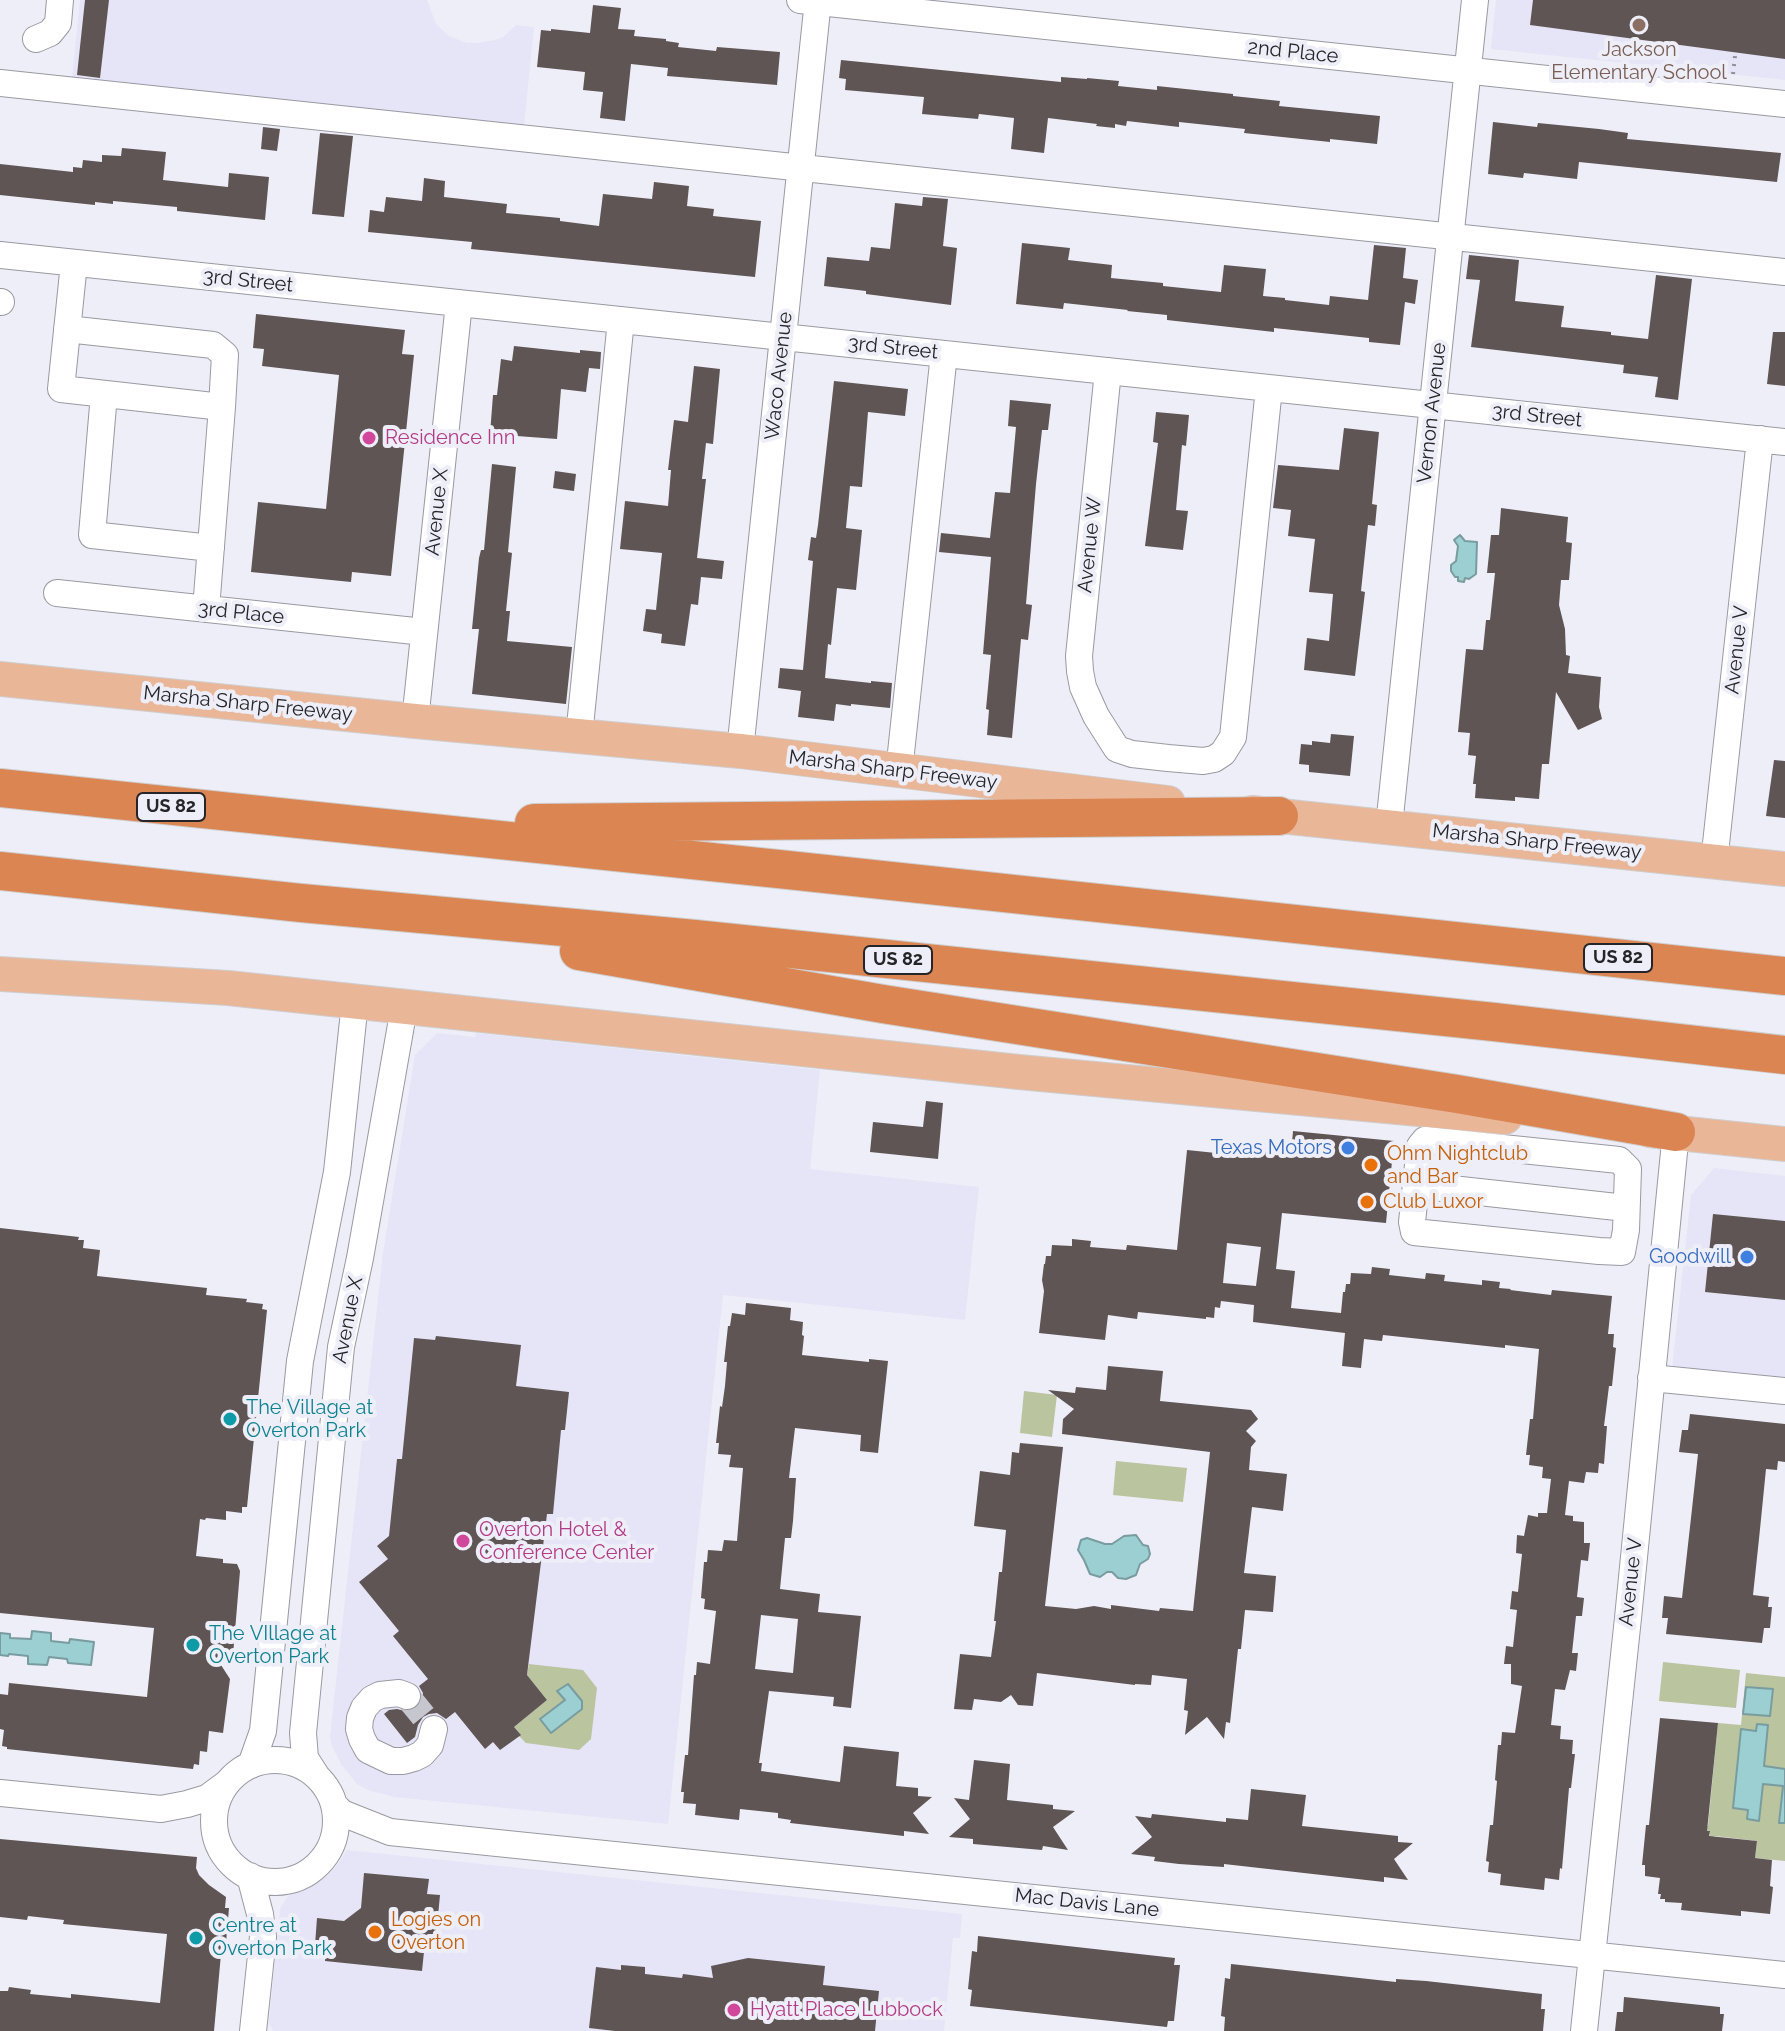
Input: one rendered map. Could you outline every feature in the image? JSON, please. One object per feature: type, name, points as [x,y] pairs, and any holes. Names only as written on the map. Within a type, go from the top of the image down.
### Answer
[{"type":"highway","name":"US 82","points":[[0,788],[1785,976]]},
{"type":"highway","points":[[343,825],[1279,816]]},
{"type":"highway","name":"US 82","points":[[0,871],[301,903],[695,939],[1785,1055]]},
{"type":"highway","points":[[301,903],[867,1002],[1457,1094],[1676,1132]]},
{"type":"main road","name":"Marsha Sharp Freeway","points":[[0,679],[740,751],[1279,816],[1785,869]]},
{"type":"main road","points":[[0,974],[228,988],[1320,1101],[1553,1138],[1676,1132],[1785,1144]]},
{"type":"street","points":[[36,39],[50,33],[58,23],[60,0]]},
{"type":"street","name":"Vernon Avenue","points":[[1389,826],[1475,0]]},
{"type":"street","name":"2nd Place","points":[[812,1],[1785,104]]},
{"type":"street","name":"Waco Avenue","points":[[740,751],[801,167],[812,1]]},
{"type":"street","points":[[0,83],[1785,272]]},
{"type":"street","name":"3rd Street","points":[[0,255],[1772,440]]},
{"type":"street","points":[[74,263],[61,389],[222,407]]},
{"type":"street","name":"Avenue X","points":[[415,721],[459,303]]},
{"type":"street","points":[[579,736],[621,320]]},
{"type":"street","points":[[67,329],[213,345],[225,355],[206,609]]},
{"type":"street","points":[[899,771],[944,354]]},
{"type":"street","name":"Avenue W","points":[[1108,371],[1079,656],[1083,687],[1096,716],[1117,749],[1132,754],[1203,761],[1223,753],[1233,737],[1269,388]]},
{"type":"street","points":[[104,394],[92,535],[211,548]]},
{"type":"street","name":"Avenue V","points":[[1714,862],[1772,440]]},
{"type":"street","name":"3rd Place","points":[[57,593],[424,632]]},
{"type":"street","name":"Avenue X","points":[[251,1765],[263,1731],[300,1361],[337,1172],[355,1002]]},
{"type":"street","name":"Avenue X","points":[[316,1775],[305,1758],[303,1733],[341,1347],[360,1258],[404,1008]]},
{"type":"street","name":"Avenue V","points":[[1584,2031],[1676,1132]]},
{"type":"street","points":[[1553,1138],[1619,1160],[1628,1169],[1625,1230],[1599,1251],[1414,1232],[1415,1185],[1420,1146],[1425,1140],[1553,1138]]},
{"type":"street","points":[[1415,1185],[1625,1230],[1666,1233]]},
{"type":"street","points":[[1651,1378],[1785,1391]]},
{"type":"street","points":[[407,1696],[399,1693],[380,1695],[364,1708],[359,1729],[368,1750],[391,1761],[414,1758],[430,1745],[434,1729]]},
{"type":"street","points":[[0,1793],[161,1809],[207,1798],[251,1765],[264,1761],[292,1762],[316,1775],[328,1789],[335,1806],[335,1831],[327,1854]]},
{"type":"street","points":[[219,1845],[215,1814],[226,1784]]},
{"type":"street","points":[[335,1806],[342,1813],[390,1832]]},
{"type":"street","points":[[161,1809],[201,1827],[227,1858],[250,1876],[264,1881],[295,1879]]},
{"type":"street","points":[[253,2031],[263,1937],[279,1894],[345,1841],[390,1832]]},
{"type":"street","name":"Mac Davis Lane","points":[[390,1832],[1785,1975]]},
{"type":"street","points":[[250,1876],[263,1937]]},
{"type":"shaded area","points":[[80,0],[427,0],[436,24],[449,36],[467,43],[495,40],[516,25],[534,27],[524,126],[72,78]]},
{"type":"shaded area","name":"Jackson Elementary School","points":[[1496,0],[1785,0],[1785,80],[1491,49]]},
{"type":"shaded area","points":[[437,1033],[475,1037],[476,1033],[820,1070],[810,1169],[979,1187],[965,1320],[723,1295],[668,1824],[394,1797],[357,1784],[341,1764],[331,1744],[383,1253],[415,1055]]},
{"type":"shaded area","points":[[1714,1168],[1785,1176],[1785,1381],[1672,1369],[1691,1195]]},
{"type":"shaded area","points":[[347,1850],[962,1914],[960,1938],[953,1938],[944,2031],[273,2031],[269,2023],[280,1909],[288,1896],[307,1889],[327,1876]]},
{"type":"green space","points":[[1024,1391],[1057,1395],[1052,1437],[1020,1433]]},
{"type":"green space","points":[[1116,1461],[1187,1468],[1183,1502],[1113,1495]]},
{"type":"green space","points":[[1663,1662],[1740,1670],[1736,1708],[1659,1701]]},
{"type":"green space","points":[[529,1664],[583,1670],[597,1688],[591,1739],[579,1750],[526,1743],[519,1736],[514,1727],[547,1700],[527,1675]]},
{"type":"green space","points":[[1746,1673],[1785,1677],[1785,1861],[1755,1858],[1757,1841],[1715,1836],[1709,1839],[1710,1831],[1694,1830],[1708,1826],[1718,1723],[1741,1725]]},
{"type":"water","points":[[1460,535],[1465,541],[1477,542],[1476,574],[1465,578],[1464,582],[1458,581],[1451,571],[1458,546],[1454,540]]},
{"type":"water","points":[[1136,1535],[1143,1545],[1148,1546],[1150,1554],[1140,1564],[1136,1575],[1126,1579],[1118,1578],[1112,1572],[1100,1577],[1090,1574],[1078,1550],[1081,1540],[1087,1538],[1112,1544],[1124,1536]]},
{"type":"water","points":[[32,1631],[51,1633],[51,1641],[69,1643],[70,1639],[94,1642],[91,1665],[49,1657],[47,1665],[28,1664],[28,1656],[0,1655],[0,1633],[10,1634],[10,1638],[31,1639]]},
{"type":"water","points":[[568,1684],[582,1701],[582,1709],[551,1733],[540,1719],[565,1700],[557,1691]]},
{"type":"water","points":[[1746,1687],[1773,1689],[1770,1716],[1743,1714]]},
{"type":"water","points":[[1757,1724],[1768,1725],[1764,1766],[1785,1769],[1785,1823],[1779,1823],[1783,1786],[1763,1784],[1759,1821],[1747,1819],[1748,1810],[1733,1808],[1741,1729],[1756,1731]]},
{"type":"building","points":[[85,0],[109,0],[100,78],[77,75]]},
{"type":"building","points":[[1533,0],[1785,0],[1785,59],[1530,25]]},
{"type":"building","points":[[593,5],[621,8],[618,29],[635,30],[634,36],[666,39],[679,43],[678,47],[780,52],[777,85],[667,76],[668,68],[631,64],[625,121],[600,118],[603,92],[583,90],[585,72],[537,67],[541,30],[590,33]]},
{"type":"building","points":[[841,60],[1061,82],[1061,77],[1119,81],[1118,86],[1157,90],[1157,86],[1233,94],[1280,101],[1279,106],[1380,116],[1377,144],[1244,133],[1245,129],[1179,122],[1179,127],[1127,121],[1126,126],[1115,124],[1115,128],[1048,118],[1044,153],[1011,149],[1014,118],[979,114],[978,119],[922,114],[924,97],[845,90],[846,79],[839,78]]},
{"type":"building","points":[[1493,122],[1599,129],[1628,133],[1627,139],[1781,153],[1777,182],[1579,162],[1577,179],[1524,173],[1523,178],[1488,174]]},
{"type":"building","points":[[263,127],[280,129],[277,151],[261,149]]},
{"type":"building","points":[[320,133],[353,136],[344,217],[312,214]]},
{"type":"building","points":[[122,148],[166,152],[163,180],[228,187],[229,173],[269,177],[265,220],[177,211],[177,207],[113,201],[113,204],[95,202],[95,205],[0,195],[0,164],[73,172],[73,167],[82,168],[83,160],[102,162],[102,155],[121,156]]},
{"type":"building","points":[[424,178],[445,181],[444,197],[507,204],[506,213],[560,218],[560,221],[599,226],[603,194],[652,199],[654,182],[689,186],[687,206],[714,209],[713,216],[761,221],[755,277],[471,249],[472,242],[368,232],[370,210],[384,212],[386,197],[422,201]]},
{"type":"building","points":[[923,197],[948,199],[943,246],[957,248],[951,305],[824,286],[827,257],[869,261],[871,247],[890,249],[895,203],[922,206]]},
{"type":"building","points":[[1022,243],[1070,248],[1068,260],[1112,265],[1111,278],[1163,283],[1163,286],[1221,292],[1224,265],[1266,269],[1263,296],[1329,305],[1330,296],[1368,300],[1374,245],[1406,248],[1403,278],[1418,280],[1415,304],[1405,302],[1400,345],[1369,342],[1369,338],[1274,328],[1274,332],[1167,320],[1167,315],[1064,303],[1063,309],[1016,304]]},
{"type":"building","points":[[1469,255],[1519,260],[1515,301],[1564,306],[1561,327],[1648,339],[1656,275],[1692,279],[1678,400],[1655,397],[1658,377],[1623,373],[1624,365],[1471,347],[1480,280],[1466,279]]},
{"type":"building","name":"Residence Inn","points":[[256,314],[405,330],[402,354],[414,355],[391,576],[352,572],[351,582],[251,572],[258,502],[326,509],[339,375],[262,366],[264,349],[253,348]]},
{"type":"building","points":[[1773,332],[1785,332],[1785,386],[1767,384]]},
{"type":"building","points":[[514,346],[580,353],[580,350],[601,352],[600,369],[589,368],[586,392],[561,389],[557,439],[490,434],[493,395],[497,395],[501,359],[512,361]]},
{"type":"building","points":[[694,366],[720,369],[713,444],[706,443],[702,479],[706,479],[697,558],[724,561],[722,579],[701,577],[698,605],[691,604],[685,646],[661,643],[662,634],[643,631],[646,609],[656,610],[662,553],[620,549],[625,501],[668,506],[671,470],[668,470],[674,420],[688,422]]},
{"type":"building","points":[[834,381],[908,389],[905,416],[868,412],[862,487],[850,486],[846,528],[862,530],[856,590],[837,588],[825,678],[892,683],[890,708],[836,704],[834,721],[798,717],[801,691],[778,688],[780,668],[803,670],[813,561],[808,560],[811,537],[816,538],[818,525]]},
{"type":"building","points":[[1010,400],[1051,404],[1048,430],[1042,430],[1026,604],[1032,605],[1028,640],[1021,639],[1012,738],[987,735],[991,655],[983,654],[991,557],[939,552],[941,533],[990,538],[995,492],[1010,493],[1016,427],[1008,426]]},
{"type":"building","points":[[1156,412],[1189,415],[1186,446],[1182,445],[1176,510],[1188,511],[1183,550],[1145,546],[1158,443],[1153,442]]},
{"type":"building","points":[[1344,428],[1379,432],[1372,504],[1377,505],[1375,526],[1368,525],[1361,591],[1365,592],[1355,676],[1304,670],[1307,638],[1329,641],[1333,594],[1309,592],[1315,539],[1288,536],[1291,510],[1273,508],[1278,465],[1339,470]]},
{"type":"building","points":[[492,464],[516,467],[508,552],[512,553],[506,611],[510,611],[507,641],[572,647],[566,704],[472,694],[479,629],[472,629],[479,558],[481,550],[484,550]]},
{"type":"building","points":[[555,471],[576,474],[574,491],[553,488]]},
{"type":"building","points":[[1501,508],[1568,517],[1566,542],[1572,543],[1569,580],[1561,580],[1559,605],[1565,629],[1566,655],[1570,656],[1568,673],[1601,677],[1599,707],[1602,719],[1578,730],[1556,692],[1549,764],[1542,764],[1539,799],[1475,798],[1476,756],[1468,755],[1470,733],[1458,732],[1466,649],[1483,650],[1486,620],[1490,620],[1495,573],[1487,573],[1491,535],[1499,535]]},
{"type":"building","points":[[1331,734],[1354,736],[1350,776],[1309,772],[1309,765],[1299,764],[1301,744],[1312,745],[1312,741],[1330,743]]},
{"type":"building","points":[[1774,760],[1785,761],[1785,818],[1766,816]]},
{"type":"building","points":[[926,1101],[943,1103],[938,1159],[870,1152],[873,1122],[923,1127]]},
{"type":"building","points":[[1293,1131],[1394,1141],[1386,1223],[1282,1213],[1276,1269],[1295,1271],[1291,1308],[1341,1313],[1343,1292],[1346,1284],[1350,1284],[1351,1273],[1371,1274],[1372,1267],[1390,1269],[1389,1275],[1425,1279],[1426,1273],[1445,1275],[1444,1281],[1482,1285],[1482,1280],[1500,1282],[1499,1288],[1551,1295],[1552,1290],[1612,1296],[1608,1334],[1614,1334],[1613,1347],[1616,1348],[1604,1426],[1607,1426],[1604,1464],[1599,1463],[1598,1473],[1586,1472],[1584,1483],[1569,1481],[1565,1515],[1573,1516],[1573,1521],[1584,1522],[1584,1543],[1590,1543],[1588,1561],[1581,1560],[1577,1597],[1584,1598],[1582,1616],[1576,1616],[1572,1653],[1578,1653],[1576,1671],[1570,1670],[1565,1690],[1555,1689],[1551,1725],[1561,1726],[1560,1739],[1573,1740],[1572,1754],[1575,1754],[1562,1869],[1559,1880],[1545,1878],[1544,1890],[1500,1885],[1501,1874],[1488,1872],[1489,1862],[1486,1861],[1490,1825],[1493,1825],[1498,1745],[1501,1745],[1502,1732],[1515,1733],[1522,1686],[1511,1684],[1511,1664],[1504,1664],[1506,1646],[1513,1647],[1517,1610],[1510,1609],[1512,1591],[1518,1592],[1522,1554],[1516,1553],[1517,1535],[1524,1536],[1528,1515],[1538,1517],[1538,1513],[1547,1513],[1551,1479],[1542,1478],[1543,1467],[1529,1465],[1530,1455],[1526,1455],[1530,1419],[1533,1419],[1539,1349],[1383,1335],[1382,1341],[1364,1339],[1361,1368],[1342,1366],[1345,1333],[1253,1322],[1254,1305],[1221,1301],[1220,1308],[1215,1307],[1214,1318],[1206,1319],[1138,1312],[1137,1319],[1108,1315],[1105,1340],[1039,1333],[1044,1264],[1046,1256],[1051,1256],[1052,1245],[1072,1246],[1072,1239],[1091,1241],[1090,1247],[1126,1250],[1127,1245],[1177,1250],[1187,1150],[1245,1156],[1246,1149],[1291,1154]],"holes":[[[1227,1243],[1261,1247],[1256,1286],[1223,1283]]]},
{"type":"building","name":"Goodwill","points":[[1713,1214],[1785,1221],[1785,1300],[1705,1292]]},
{"type":"building","points":[[0,1228],[79,1237],[78,1240],[84,1240],[83,1248],[100,1250],[97,1276],[207,1288],[206,1295],[247,1299],[246,1302],[263,1304],[262,1309],[267,1310],[247,1507],[242,1507],[242,1513],[226,1511],[226,1520],[200,1519],[196,1556],[223,1559],[223,1563],[237,1564],[240,1571],[233,1655],[221,1665],[230,1679],[223,1733],[209,1731],[207,1752],[200,1751],[199,1765],[194,1764],[193,1769],[2,1746],[4,1730],[0,1729],[0,1694],[8,1695],[9,1683],[147,1697],[154,1628],[0,1613]]},
{"type":"building","points":[[746,1303],[791,1308],[790,1320],[803,1322],[802,1355],[888,1361],[878,1453],[860,1451],[861,1435],[795,1428],[789,1478],[796,1478],[793,1521],[791,1538],[785,1538],[780,1589],[820,1594],[818,1612],[861,1616],[851,1708],[833,1706],[834,1697],[769,1691],[759,1763],[762,1763],[761,1771],[840,1782],[844,1746],[899,1752],[896,1786],[918,1788],[918,1796],[932,1797],[913,1813],[929,1834],[904,1831],[904,1836],[790,1823],[791,1820],[778,1818],[778,1813],[740,1809],[739,1820],[695,1815],[696,1804],[683,1803],[684,1792],[681,1792],[685,1755],[688,1755],[694,1675],[697,1662],[710,1664],[716,1611],[704,1609],[705,1599],[701,1598],[704,1562],[707,1562],[708,1550],[722,1551],[724,1540],[737,1541],[743,1468],[729,1467],[731,1455],[718,1454],[719,1443],[716,1443],[725,1386],[728,1326],[732,1313],[745,1315]],"holes":[[[761,1615],[798,1619],[793,1673],[755,1669]]]},
{"type":"building","name":"Overton Hotel & Conference Center","points":[[436,1336],[521,1345],[516,1386],[569,1392],[565,1430],[561,1430],[553,1514],[547,1514],[527,1675],[547,1700],[514,1727],[521,1735],[500,1750],[493,1742],[485,1749],[455,1712],[446,1719],[437,1713],[423,1717],[415,1737],[407,1743],[384,1714],[389,1710],[409,1712],[416,1709],[422,1701],[423,1693],[419,1686],[428,1679],[393,1636],[399,1631],[359,1582],[388,1559],[377,1546],[389,1536],[397,1459],[402,1459],[414,1338],[435,1340]]},
{"type":"building","points":[[1108,1366],[1163,1371],[1160,1401],[1251,1410],[1258,1419],[1246,1431],[1256,1441],[1251,1447],[1249,1470],[1287,1474],[1283,1511],[1252,1507],[1244,1573],[1276,1576],[1273,1612],[1245,1610],[1230,1723],[1226,1722],[1224,1739],[1207,1717],[1185,1735],[1187,1679],[1152,1675],[1151,1685],[1135,1685],[1037,1673],[1033,1706],[1018,1705],[1011,1695],[1001,1702],[974,1699],[972,1710],[954,1709],[960,1654],[991,1657],[999,1572],[1002,1572],[1006,1530],[974,1526],[980,1471],[1010,1475],[1012,1452],[1019,1453],[1020,1443],[1063,1447],[1045,1606],[1111,1609],[1111,1605],[1159,1611],[1160,1608],[1193,1611],[1210,1452],[1062,1434],[1063,1419],[1074,1409],[1048,1390],[1075,1393],[1076,1387],[1106,1390]]},
{"type":"building","points":[[1690,1414],[1785,1424],[1785,1462],[1778,1461],[1777,1470],[1766,1469],[1753,1595],[1769,1597],[1768,1607],[1772,1607],[1770,1628],[1764,1628],[1762,1643],[1666,1634],[1668,1618],[1662,1618],[1664,1596],[1682,1598],[1698,1454],[1679,1452],[1682,1430],[1688,1430]]},
{"type":"building","points":[[1660,1718],[1718,1723],[1707,1831],[1710,1831],[1709,1836],[1757,1841],[1755,1858],[1772,1860],[1770,1914],[1741,1911],[1741,1916],[1681,1910],[1682,1903],[1660,1899],[1660,1878],[1645,1876],[1645,1865],[1642,1865]]},
{"type":"building","points":[[974,1760],[1010,1764],[1007,1800],[1053,1805],[1053,1809],[1075,1811],[1053,1827],[1068,1850],[1043,1846],[1042,1850],[973,1844],[973,1839],[949,1837],[970,1819],[954,1798],[969,1800]]},
{"type":"building","points":[[1251,1789],[1306,1795],[1302,1826],[1398,1836],[1398,1842],[1413,1843],[1394,1859],[1408,1880],[1384,1877],[1384,1882],[1224,1864],[1224,1867],[1179,1864],[1131,1854],[1152,1837],[1135,1816],[1151,1818],[1152,1814],[1226,1822],[1226,1818],[1248,1820]]},
{"type":"building","name":"Centre at Overton Park","points":[[0,1839],[197,1857],[199,1875],[226,1897],[225,1908],[229,1908],[226,1943],[222,1943],[214,2031],[0,2031],[0,1991],[8,1991],[9,1987],[31,1990],[30,1994],[71,1998],[71,1994],[160,2003],[167,1934],[63,1924],[64,1920],[28,1916],[27,1920],[0,1917]]},
{"type":"building","name":"Logies on Overton","points":[[364,1873],[429,1879],[427,1894],[440,1895],[438,1916],[444,1922],[425,1942],[422,1971],[325,1961],[327,1946],[315,1945],[317,1918],[344,1921],[361,1908]]},
{"type":"building","points":[[978,1936],[1175,1958],[1174,1965],[1180,1965],[1174,2021],[1168,2021],[1167,2027],[970,2006],[972,1990],[968,1989],[972,1951],[977,1952]]},
{"type":"building","name":"Hyatt Place Lubbock","points":[[748,1958],[825,1966],[823,1985],[879,1991],[875,2031],[615,2031],[589,2028],[596,1967],[621,1970],[621,1965],[645,1967],[645,1974],[713,1978],[711,1966]]},
{"type":"building","points":[[1231,1964],[1542,1994],[1541,2009],[1545,2009],[1543,2031],[1224,2031],[1225,2017],[1221,2016],[1225,1978],[1230,1979]]},
{"type":"building","points":[[1624,1997],[1720,2007],[1720,2014],[1724,2014],[1722,2031],[1615,2031],[1617,2012],[1623,2012]]},
{"type":"tunnel","points":[[407,1696],[434,1729]]},
{"type":"place","name":"Jackson Elementary School","points":[[1639,25]]},
{"type":"place","name":"Residence Inn","points":[[369,438]]},
{"type":"place","name":"Texas Motors","points":[[1348,1148]]},
{"type":"place","name":"Ohm Nightclub and Bar","points":[[1371,1165]]},
{"type":"place","name":"Club Luxor","points":[[1367,1202]]},
{"type":"place","name":"Goodwill","points":[[1747,1257]]},
{"type":"place","name":"The Village at Overton Park","points":[[230,1419]]},
{"type":"place","name":"Overton Hotel & Conference Center","points":[[463,1541]]},
{"type":"place","name":"The VIllage at Overton Park","points":[[193,1645]]},
{"type":"place","name":"Logies on Overton","points":[[375,1932]]},
{"type":"place","name":"Centre at Overton Park","points":[[196,1938]]},
{"type":"place","name":"Hyatt Place Lubbock","points":[[734,2010]]}]
